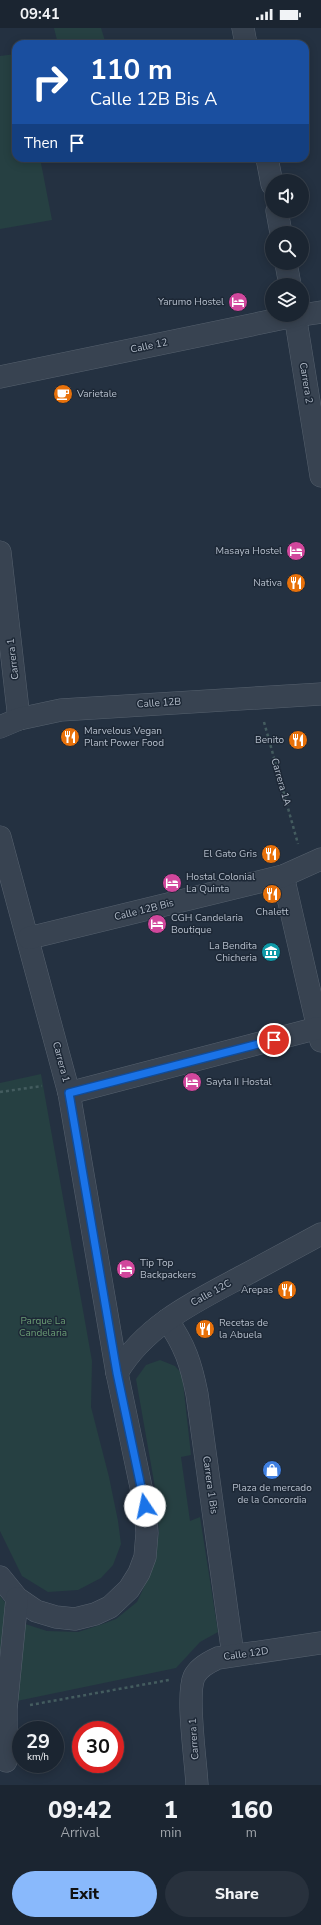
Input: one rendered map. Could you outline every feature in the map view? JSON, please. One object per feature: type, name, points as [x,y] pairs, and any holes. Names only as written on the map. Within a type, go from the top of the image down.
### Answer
[{"type":"street","points":[[243,28],[245,40]]},
{"type":"street","points":[[269,162],[270,174]]},
{"type":"street","name":"Calle 12","points":[[309,314],[321,312]]},
{"type":"street","name":"Calle 12","points":[[0,377],[265,322]]},
{"type":"street","name":"Carrera 2","points":[[299,322],[321,476]]},
{"type":"street","name":"Carrera 1","points":[[0,552],[10,723]]},
{"type":"street","name":"Calle 12B","points":[[10,723],[69,710],[257,698],[320,701]]},
{"type":"street","name":"Carrera 1","points":[[0,837],[68,1087],[117,1373],[145,1506],[147,1533],[145,1557],[140,1573],[129,1590],[110,1607],[95,1614],[75,1619],[56,1617],[36,1611],[17,1598],[0,1577]]},
{"type":"street","name":"Calle 12B Bis","points":[[28,938],[283,876],[312,862]]},
{"type":"street","points":[[68,1087],[319,1035],[283,876]]},
{"type":"street","name":"Calle 12C","points":[[117,1373],[133,1348],[167,1320],[202,1298],[321,1234]]},
{"type":"street","name":"Carrera 1 Bis","points":[[167,1320],[183,1345],[192,1368],[198,1394],[233,1655]]},
{"type":"street","points":[[6,1761],[6,1709],[17,1598]]},
{"type":"street","name":"Calle 12D","points":[[193,1685],[205,1665],[218,1658],[321,1643]]},
{"type":"street","name":"Carrera 1","points":[[193,1685],[198,1785]]},
{"type":"path","name":"Carrera 1A","points":[[257,698],[312,862]]},
{"type":"path","points":[[0,1092],[68,1087]]},
{"type":"path","points":[[6,1709],[193,1685]]},
{"type":"green space","points":[[54,28],[101,28],[105,40],[57,40]]},
{"type":"green space","points":[[12,54],[12,162],[41,162],[52,220],[0,229],[0,56]]},
{"type":"green space","name":"Parque La Candelaria","points":[[41,1074],[92,1361],[91,1407],[109,1477],[121,1544],[113,1565],[101,1578],[78,1590],[48,1592],[22,1576],[0,1531],[0,1083]]},
{"type":"green space","points":[[160,1360],[175,1366],[182,1374],[191,1455],[181,1457],[190,1521],[200,1517],[218,1632],[200,1642],[176,1668],[12,1702],[19,1622],[47,1631],[78,1632],[116,1619],[137,1602],[152,1570],[159,1533],[156,1493],[136,1379],[146,1365]]},
{"type":"green space","points":[[0,1596],[8,1606],[0,1680]]},
{"type":"place","name":"Yarumo Hostel","points":[[238,302]]},
{"type":"place","name":"Varietale","points":[[63,394]]},
{"type":"place","name":"Masaya Hostel","points":[[296,551]]},
{"type":"place","name":"Nativa","points":[[296,583]]},
{"type":"place","name":"Marvelous Vegan Plant Power Food","points":[[70,737]]},
{"type":"place","name":"Benito","points":[[298,740]]},
{"type":"place","name":"El Gato Gris","points":[[271,854]]},
{"type":"place","name":"Hostal Colonial La Quinta","points":[[172,883]]},
{"type":"place","name":"Chalett","points":[[272,894]]},
{"type":"place","name":"CGH Candelaria Boutique","points":[[157,924]]},
{"type":"place","name":"La Bendita Chicheria","points":[[271,952]]},
{"type":"place","name":"Sayta II Hostal","points":[[192,1082]]},
{"type":"place","name":"Tip Top Backpackers","points":[[126,1269]]},
{"type":"place","name":"Arepas","points":[[287,1290]]},
{"type":"place","name":"Recetas de la Abuela","points":[[205,1329]]},
{"type":"place","name":"Plaza de mercado de la Concordia","points":[[272,1470]]},
{"type":"route","points":[[145,1506],[117,1373],[69,1093],[274,1040]]}]
